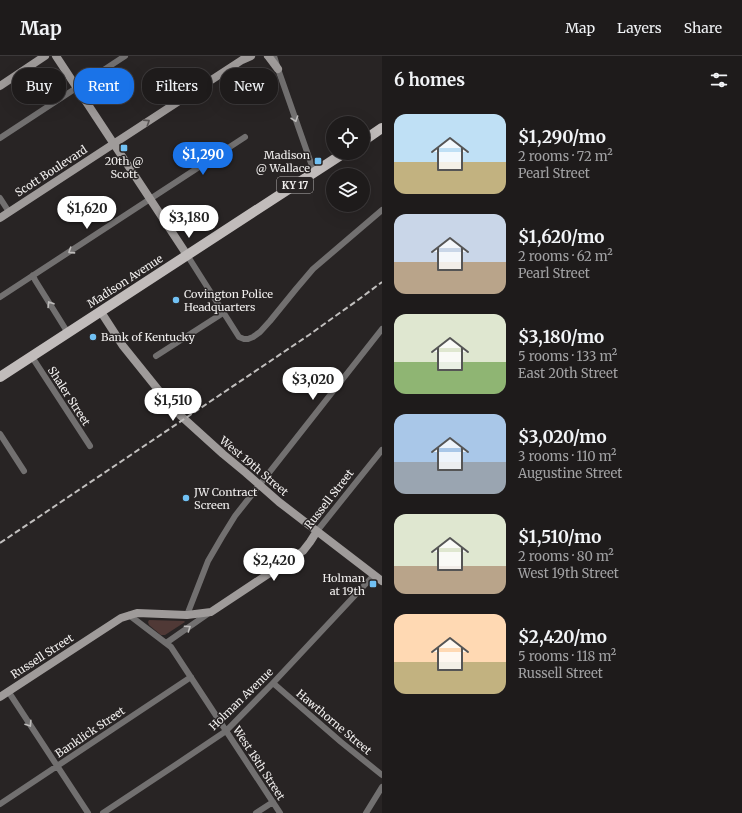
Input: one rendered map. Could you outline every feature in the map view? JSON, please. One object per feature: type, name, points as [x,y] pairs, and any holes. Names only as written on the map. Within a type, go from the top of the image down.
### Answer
[{"type":"main road","points":[[370,136],[382,128]]},
{"type":"main road","name":"Madison Avenue","points":[[0,377],[333,160]]},
{"type":"street","points":[[0,86],[45,56]]},
{"type":"street","points":[[56,56],[74,83]]},
{"type":"street","points":[[106,68],[125,56]]},
{"type":"street","name":"Scott Boulevard","points":[[0,218],[244,58],[251,56]]},
{"type":"street","points":[[268,56],[277,68]]},
{"type":"street","points":[[274,56],[278,68]]},
{"type":"street","points":[[278,69],[315,172]]},
{"type":"street","points":[[0,138],[74,89]]},
{"type":"street","points":[[88,104],[151,199],[223,313],[239,337],[244,339],[253,337],[260,332],[296,288],[314,269],[382,210]]},
{"type":"street","points":[[0,297],[245,137]]},
{"type":"street","points":[[0,198],[9,212]]},
{"type":"street","points":[[33,275],[68,333]]},
{"type":"street","name":"West 19th Street","points":[[101,312],[123,346],[181,416],[279,502],[382,581]]},
{"type":"street","points":[[156,356],[223,313]]},
{"type":"street","points":[[187,615],[208,561],[232,522],[260,484],[382,329]]},
{"type":"street","name":"Shaler Street","points":[[32,357],[90,446]]},
{"type":"street","points":[[0,434],[24,471]]},
{"type":"street","name":"Russell Street","points":[[166,643],[303,551],[317,531],[381,453]]},
{"type":"street","name":"Holman Avenue","points":[[102,813],[226,731],[374,575]]},
{"type":"street","name":"Russell Street","points":[[0,697],[105,627],[121,618],[137,613],[187,615],[211,612]]},
{"type":"street","name":"West 18th Street","points":[[129,615],[171,647],[280,813]]},
{"type":"street","name":"Banklick Street","points":[[0,804],[191,677]]},
{"type":"street","name":"Hawthorne Street","points":[[273,683],[341,742],[382,775]]},
{"type":"street","points":[[8,691],[88,813]]},
{"type":"street","points":[[366,813],[382,787]]},
{"type":"street","points":[[256,813],[273,802]]},
{"type":"shaded area","points":[[149,620],[185,622],[165,635],[161,635],[149,625]]},
{"type":"railway","points":[[0,543],[309,335],[382,282]]},
{"type":"place","name":"20th @ Scott","points":[[124,148]]},
{"type":"place","name":"Madison @ Wallace","points":[[318,161]]},
{"type":"place","name":"Covington Police Headquarters","points":[[176,300]]},
{"type":"place","name":"Bank of Kentucky","points":[[93,337]]},
{"type":"place","name":"JW Contract Screen","points":[[186,498]]},
{"type":"place","name":"Holman at 19th","points":[[373,584]]}]
